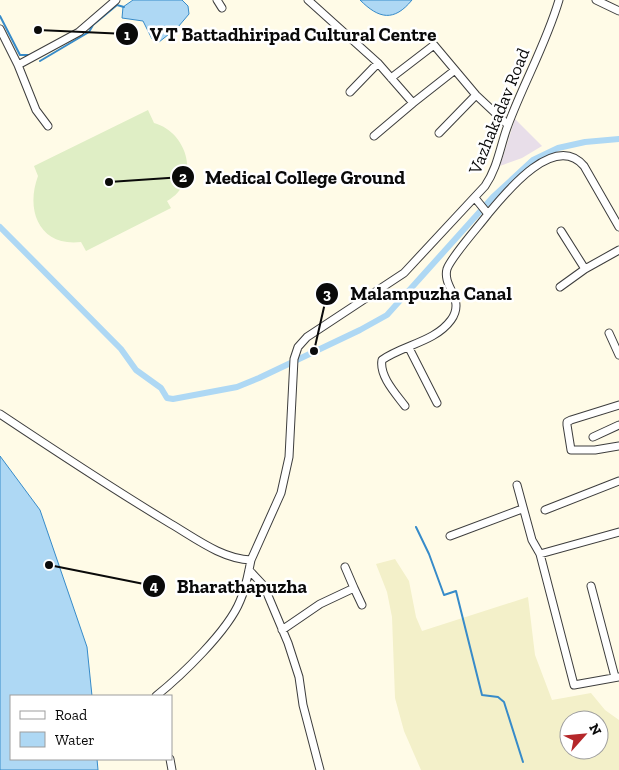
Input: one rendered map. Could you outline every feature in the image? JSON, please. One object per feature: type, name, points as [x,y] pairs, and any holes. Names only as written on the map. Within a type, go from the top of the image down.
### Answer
[{"type":"street","points":[[18,65],[79,32],[116,0]]},
{"type":"street","points":[[217,0],[222,8]]},
{"type":"street","points":[[308,0],[378,63],[413,103]]},
{"type":"street","name":"Vazhakadav Road","points":[[250,560],[281,493],[289,457],[294,359],[298,347],[307,337],[404,273],[475,198],[494,172],[508,125],[552,22],[559,0]]},
{"type":"street","points":[[596,0],[619,11]]},
{"type":"street","points":[[0,29],[18,65],[36,110],[48,126]]},
{"type":"street","points":[[391,78],[434,45],[476,95],[508,125]]},
{"type":"street","points":[[350,92],[378,63]]},
{"type":"street","points":[[374,136],[455,70]]},
{"type":"street","points":[[439,133],[476,95]]},
{"type":"street","points":[[405,406],[390,386],[381,367],[382,360],[434,334],[452,320],[457,309],[455,296],[448,279],[448,267],[488,214],[519,179],[550,159],[560,156],[571,156],[584,166],[619,227]]},
{"type":"street","points":[[475,198],[488,214]]},
{"type":"street","points":[[561,231],[585,269]]},
{"type":"street","points":[[560,287],[585,269],[619,250]]},
{"type":"street","points":[[609,333],[619,356]]},
{"type":"street","points":[[409,348],[437,403]]},
{"type":"street","points":[[619,405],[571,420],[567,422],[567,425],[571,450],[595,450],[619,446]]},
{"type":"street","points":[[0,414],[117,492],[214,549],[239,560],[250,560],[240,603],[215,638],[162,694]]},
{"type":"street","points":[[594,437],[619,426]]},
{"type":"street","points":[[545,510],[619,481]]},
{"type":"street","points":[[517,485],[532,540],[540,554],[574,685],[617,677],[591,586]]},
{"type":"street","points":[[450,536],[522,509]]},
{"type":"street","points":[[540,554],[619,532]]},
{"type":"street","points":[[345,567],[362,605]]},
{"type":"street","points":[[249,570],[264,586],[299,677],[303,704],[320,770]]},
{"type":"street","points":[[282,630],[320,604],[354,588]]},
{"type":"shaded area","points":[[515,119],[542,146],[522,158],[500,166]]},
{"type":"shaded area","points":[[395,559],[409,581],[416,617],[422,631],[528,597],[535,655],[552,700],[591,693],[605,710],[559,710],[559,760],[609,760],[609,713],[619,720],[619,770],[421,770],[404,731],[395,698],[392,617],[387,592],[376,564]]},
{"type":"green space","points":[[148,110],[154,123],[166,128],[175,136],[186,158],[185,182],[178,193],[167,201],[171,208],[86,251],[81,242],[67,242],[55,239],[46,233],[39,224],[35,214],[33,202],[34,189],[38,176],[34,166]]},
{"type":"water","points":[[133,0],[182,0],[188,6],[189,14],[178,27],[159,42],[152,39],[143,21],[122,18],[123,7]]},
{"type":"water","points":[[360,0],[412,0],[399,12],[393,15],[386,15],[374,11]]},
{"type":"water","points":[[0,456],[40,510],[87,647],[92,695],[10,695],[10,760],[97,760],[98,770],[0,770]]},
{"type":"waterway","points":[[40,61],[89,32],[93,25],[117,5],[124,7]]},
{"type":"waterway","points":[[0,16],[20,55],[31,55]]},
{"type":"waterway","points":[[0,227],[121,349],[136,370],[161,388],[167,398],[173,399],[237,387],[360,330],[387,315],[493,197],[533,160],[558,148],[585,142],[619,139]]},
{"type":"waterway","points":[[416,527],[429,554],[444,595],[456,591],[482,695],[498,697],[504,702],[523,762]]},
{"type":"place","name":"V T Battadhiripad Cultural Centre","points":[[38,30]]},
{"type":"place","name":"Medical College Ground","points":[[109,182]]},
{"type":"place","name":"Malampuzha Canal","points":[[314,351]]},
{"type":"place","name":"Bharathapuzha","points":[[49,565]]}]
